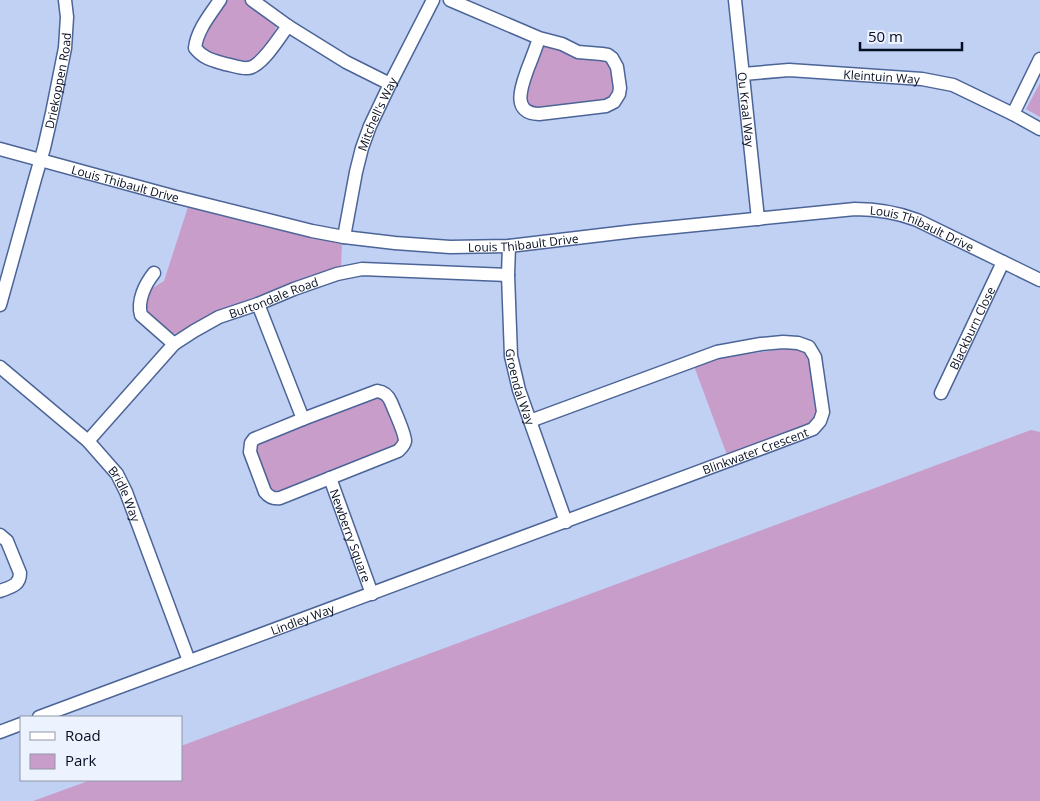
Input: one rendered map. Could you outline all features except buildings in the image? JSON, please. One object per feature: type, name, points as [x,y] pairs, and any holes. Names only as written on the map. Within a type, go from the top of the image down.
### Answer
[{"type":"street","name":"Driekoppen Road","points":[[0,305],[41,160],[52,113],[65,48],[66,0]]},
{"type":"street","points":[[220,0],[196,39],[195,48],[201,56],[247,69],[254,67],[262,61],[288,26]]},
{"type":"street","points":[[252,0],[288,26],[346,62],[390,84]]},
{"type":"street","name":"Mitchell's Way","points":[[344,237],[356,172],[370,126],[433,0]]},
{"type":"street","points":[[450,0],[539,38],[562,44],[578,52],[608,55],[617,67],[620,88],[617,98],[606,106],[540,114],[528,111],[521,104],[520,95],[539,38]]},
{"type":"street","name":"Ou Kraal Way","points":[[735,0],[758,219]]},
{"type":"street","points":[[1013,114],[1040,59]]},
{"type":"street","name":"Kleintuin Way","points":[[743,74],[789,70],[942,82],[953,85],[1040,129]]},
{"type":"street","name":"Louis Thibault Drive","points":[[0,149],[176,197],[312,231],[395,244],[450,247],[509,246],[855,209],[887,211],[917,220],[1040,280]]},
{"type":"street","name":"Groendal Way","points":[[509,246],[508,275],[511,356],[519,390],[566,522]]},
{"type":"street","name":"Blackburn Close","points":[[941,393],[1003,262]]},
{"type":"street","name":"Burtondale Road","points":[[88,442],[174,344],[219,317],[348,271],[362,269],[508,275]]},
{"type":"street","points":[[154,273],[148,281],[141,300],[141,315],[174,344]]},
{"type":"street","points":[[258,304],[303,419]]},
{"type":"street","name":"Blinkwater Crescent","points":[[530,421],[717,352],[761,344],[798,342],[809,348],[815,356],[823,412],[820,421],[813,429],[566,522]]},
{"type":"street","name":"Bridle Way","points":[[0,367],[88,442],[117,474],[126,492],[189,661]]},
{"type":"street","name":"Newberry Square","points":[[372,392],[385,394],[389,397],[404,436],[402,448],[330,478],[280,498],[272,498],[265,492],[250,452],[251,443],[259,436],[372,392]]},
{"type":"street","name":"Newberry Square","points":[[330,478],[372,594]]},
{"type":"street","name":"Lindley Way","points":[[42,716],[566,522]]},
{"type":"street","points":[[0,535],[7,541],[20,577],[15,586],[0,592]]},
{"type":"street","points":[[0,732],[20,724]]},
{"type":"green space","points":[[227,0],[246,0],[272,18],[276,26],[275,36],[250,65],[209,56],[201,47],[208,26]]},
{"type":"green space","points":[[548,45],[600,58],[612,64],[616,90],[608,100],[537,108],[531,106],[526,96],[528,83],[541,48]]},
{"type":"green space","points":[[1040,83],[1040,117],[1026,109]]},
{"type":"green space","points":[[188,207],[342,244],[341,267],[314,275],[218,311],[178,334],[171,333],[149,314],[146,309],[146,302],[151,289],[164,281]]},
{"type":"green space","points":[[797,347],[802,348],[810,358],[817,412],[813,423],[727,455],[694,366],[720,358]]},
{"type":"green space","points":[[378,397],[384,400],[399,436],[398,444],[392,449],[280,491],[273,490],[270,487],[256,451],[259,441]]},
{"type":"green space","points":[[1031,430],[1040,432],[1040,801],[33,801],[88,781],[182,781],[182,746]]}]
